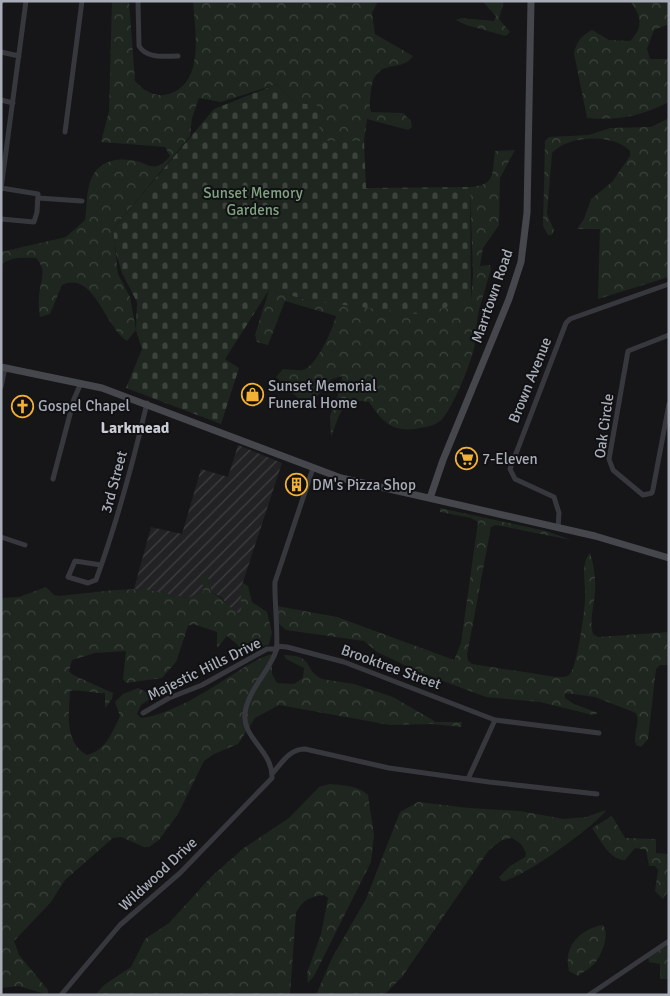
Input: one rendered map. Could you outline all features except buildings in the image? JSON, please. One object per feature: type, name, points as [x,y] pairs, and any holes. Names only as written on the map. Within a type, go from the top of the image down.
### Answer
[{"type":"main road","name":"Marrtown Road","points":[[430,498],[443,460],[509,299],[521,262],[526,231],[528,197],[531,1]]},
{"type":"main road","points":[[3,367],[81,382],[147,403],[341,478],[558,528],[669,558]]},
{"type":"street","points":[[1,219],[34,222],[38,198],[38,194],[1,188],[3,156],[13,103],[26,1]]},
{"type":"street","points":[[65,132],[82,1]]},
{"type":"street","points":[[138,1],[139,46],[142,51],[147,55],[178,56]]},
{"type":"street","points":[[1,52],[19,56]]},
{"type":"street","points":[[1,100],[13,103]]},
{"type":"street","points":[[38,198],[82,201]]},
{"type":"street","name":"Brown Avenue","points":[[558,528],[559,513],[554,497],[515,479],[510,469],[566,323],[570,319],[669,284]]},
{"type":"street","name":"Oak Circle","points":[[669,335],[628,351],[609,459],[613,470],[644,495],[652,493],[669,404]]},
{"type":"street","points":[[1,387],[3,367]]},
{"type":"street","points":[[53,479],[74,400],[81,382]]},
{"type":"street","name":"3rd Street","points":[[101,565],[75,561],[68,577],[92,583],[101,565],[123,500],[147,403]]},
{"type":"street","points":[[272,774],[269,759],[253,740],[245,713],[249,701],[277,648],[274,600],[275,582],[313,468]]},
{"type":"street","points":[[1,537],[25,545]]},
{"type":"street","name":"Brooktree Street","points":[[277,648],[287,647],[344,662],[495,720]]},
{"type":"street","name":"Majestic Hills Drive","points":[[143,713],[169,698],[202,685],[267,649],[277,648]]},
{"type":"street","points":[[468,779],[495,720],[599,733]]},
{"type":"street","name":"Wildwood Drive","points":[[61,995],[120,925],[180,874],[272,778],[272,774],[296,749],[305,749],[389,768],[597,794]]},
{"type":"street","points":[[589,995],[669,941]]},
{"type":"shaded area","points":[[238,445],[282,463],[241,588],[241,615],[232,610],[221,597],[211,592],[199,578],[204,587],[203,592],[188,598],[134,589],[151,527],[182,534],[201,469],[228,477]]},
{"type":"green space","points":[[112,1],[129,1],[135,81],[146,91],[159,95],[169,94],[180,88],[188,79],[193,67],[196,40],[193,1],[378,1],[372,13],[375,34],[413,56],[402,64],[389,67],[377,74],[373,81],[370,102],[371,112],[403,113],[411,121],[412,127],[408,130],[367,119],[364,141],[321,141],[295,103],[277,84],[221,102],[199,98],[192,118],[190,136],[113,229],[118,274],[130,297],[136,330],[127,341],[119,334],[91,292],[82,285],[73,282],[62,285],[50,314],[40,317],[39,299],[42,267],[40,263],[36,258],[22,258],[12,259],[1,266],[1,252],[66,237],[85,220],[89,186],[96,170],[102,165],[116,160],[132,160],[150,166],[157,166],[170,156],[165,147],[101,142],[109,111]]},
{"type":"green space","points":[[482,1],[504,1],[499,19],[510,32],[506,36],[466,25],[456,20],[461,18],[494,21],[496,16]]},
{"type":"green space","points":[[630,1],[669,1],[669,24],[654,30],[647,49],[650,59],[669,59],[669,102],[649,111],[619,118],[587,118],[574,53],[575,49],[580,39],[592,30],[609,40],[630,41],[639,26],[639,16]]},
{"type":"green space","name":"Sunset Memory Gardens","points":[[277,84],[295,103],[317,105],[321,141],[364,141],[366,188],[470,187],[471,301],[418,314],[312,301],[269,290],[225,359],[239,368],[221,424],[126,388],[142,349],[136,330],[137,302],[122,273],[116,253],[113,229],[214,109]]},
{"type":"green space","points":[[669,118],[669,277],[598,299],[600,229],[577,229],[584,219],[591,199],[612,182],[630,156],[630,151],[613,141],[591,138],[569,143],[559,147],[552,153],[547,214],[554,230],[552,235],[548,235],[543,226],[545,141],[549,137],[589,135],[610,128],[651,127]]},
{"type":"green space","points":[[515,150],[500,178],[499,225],[483,248],[480,266],[490,265],[491,269],[478,314],[473,352],[461,385],[445,416],[431,426],[399,429],[382,419],[369,402],[353,402],[343,409],[331,437],[330,416],[341,387],[342,376],[332,379],[311,403],[300,400],[276,377],[283,369],[303,370],[313,362],[328,338],[336,316],[285,301],[268,345],[257,342],[255,335],[269,290],[312,301],[471,301],[473,275],[470,187],[489,181],[493,172],[495,151]]},
{"type":"green space","points":[[440,508],[546,531],[571,540],[496,525],[491,527],[467,655],[468,661],[472,664],[556,677],[569,675],[573,669],[580,638],[585,604],[584,568],[590,553],[594,567],[595,582],[592,619],[593,634],[598,637],[669,632],[669,665],[660,665],[656,669],[648,739],[641,747],[636,745],[635,741],[638,721],[636,713],[595,697],[565,693],[565,698],[574,704],[598,713],[593,715],[540,702],[486,697],[419,672],[377,652],[364,641],[286,630],[279,624],[277,606],[337,617],[454,660],[461,643],[478,522],[471,518],[440,512]]},
{"type":"green space","points":[[202,574],[211,581],[211,592],[241,615],[241,588],[243,583],[248,586],[252,602],[267,612],[272,633],[269,644],[242,654],[238,645],[227,636],[217,648],[217,632],[193,624],[188,626],[176,662],[162,678],[126,683],[123,679],[126,651],[95,653],[72,660],[69,671],[73,675],[113,693],[112,699],[105,708],[105,693],[70,691],[69,718],[71,735],[74,743],[87,755],[99,750],[111,735],[120,716],[115,702],[123,694],[138,688],[148,693],[150,699],[141,705],[137,714],[141,718],[152,716],[188,701],[251,663],[272,654],[272,674],[277,683],[294,684],[303,678],[304,668],[286,659],[284,655],[300,657],[322,679],[354,684],[393,697],[436,722],[462,722],[461,727],[432,724],[390,725],[279,705],[255,718],[238,744],[214,754],[204,761],[178,814],[159,840],[149,847],[144,847],[121,837],[113,838],[65,880],[51,902],[14,941],[19,955],[48,990],[48,995],[19,986],[1,988],[1,598],[19,597],[46,587],[54,595],[59,596],[143,589],[188,598],[203,592],[204,587],[199,578]]},
{"type":"green space","points":[[330,784],[355,788],[368,795],[374,835],[371,862],[314,976],[308,983],[307,973],[321,934],[328,898],[324,895],[307,900],[296,913],[290,995],[95,995],[104,985],[131,967],[145,939],[169,923],[212,876],[244,848],[289,818],[319,787]]},
{"type":"green space","points":[[418,802],[520,811],[564,819],[586,817],[606,810],[574,839],[511,879],[502,881],[499,877],[510,866],[525,857],[526,853],[521,844],[512,838],[502,840],[489,850],[402,977],[384,995],[316,995],[332,958],[366,899],[400,812]]},
{"type":"green space","points":[[612,816],[625,838],[656,839],[656,853],[669,854],[668,891],[663,899],[655,891],[658,870],[655,866],[649,866],[646,850],[635,848],[625,860],[614,857],[592,828]]},
{"type":"green space","points":[[603,925],[606,934],[605,939],[600,955],[595,963],[578,976],[569,971],[569,954],[575,940],[587,930]]},
{"type":"green space","points":[[669,944],[669,979],[660,979],[660,964],[649,962],[648,957]]},
{"type":"place","name":"Sunset Memorial Funeral Home","points":[[252,395]]},
{"type":"place","name":"Gospel Chapel","points":[[22,406]]},
{"type":"place","name":"7-Eleven","points":[[466,459]]},
{"type":"place","name":"DM's Pizza Shop","points":[[296,485]]},
{"type":"district","name":"Larkmead","points":[[135,427]]}]
